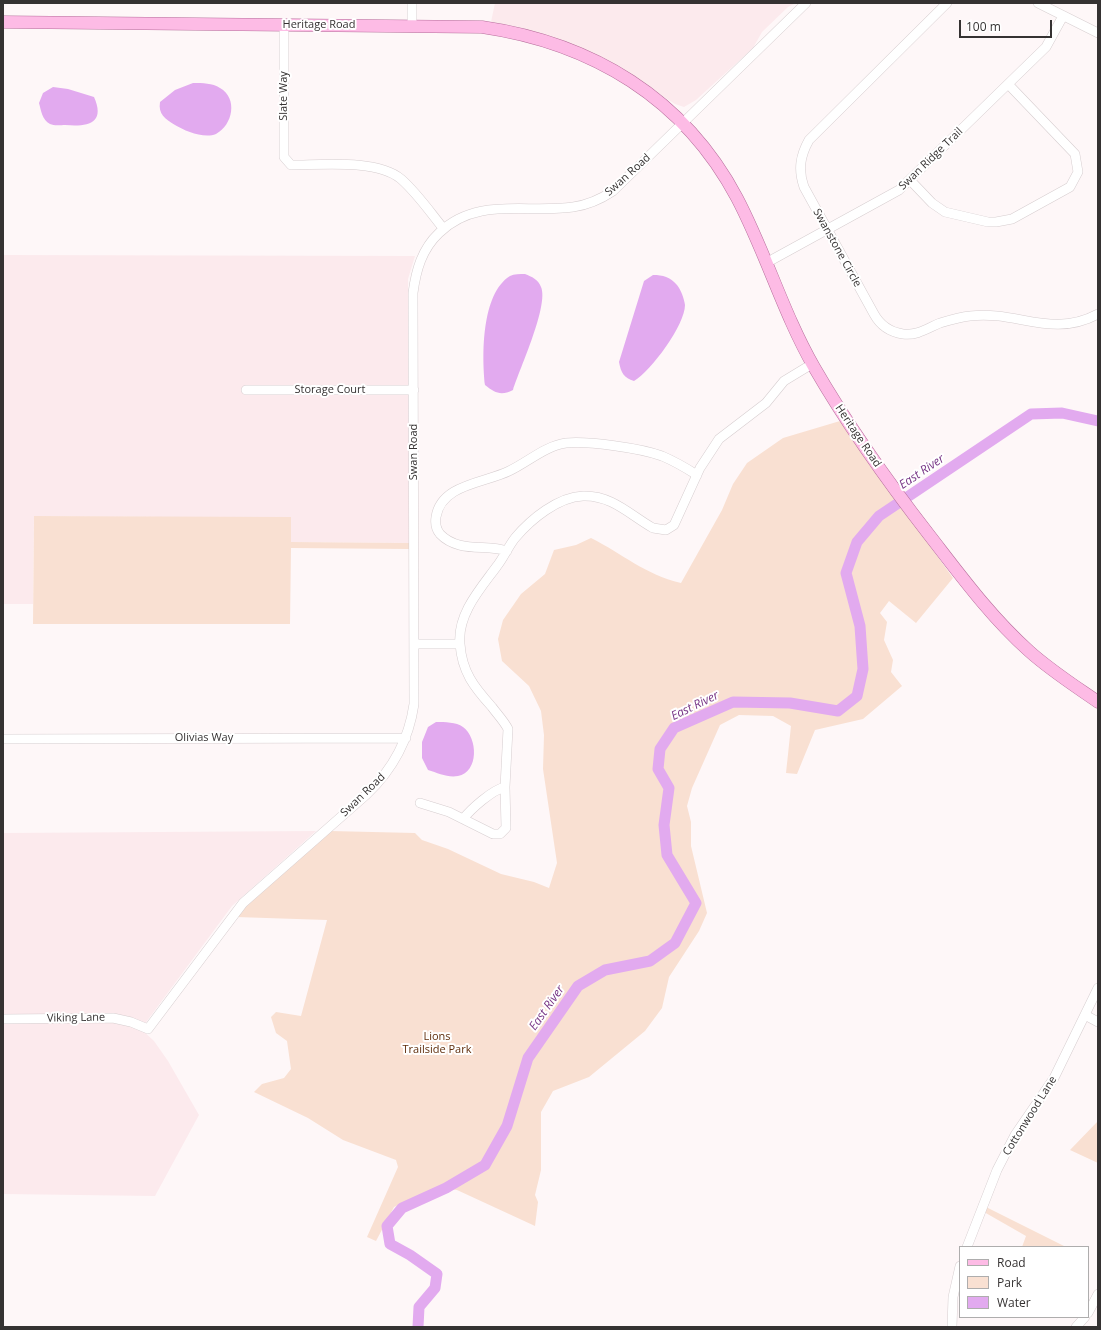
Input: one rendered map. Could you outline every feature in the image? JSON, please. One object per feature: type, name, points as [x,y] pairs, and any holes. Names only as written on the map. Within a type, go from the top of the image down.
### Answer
[{"type":"main road","name":"Heritage Road","points":[[3,22],[412,25],[482,27],[533,36],[576,51],[625,78],[652,96],[682,124],[726,178],[747,219],[790,320],[812,364],[835,403],[914,515],[971,590],[1007,630],[1054,671],[1098,702]]},
{"type":"street","points":[[412,3],[412,25]]},
{"type":"street","name":"Swan Road","points":[[148,1029],[234,912],[374,788],[391,766],[406,738],[414,704],[414,293],[415,277],[422,256],[428,246],[444,228],[461,217],[480,210],[493,208],[564,208],[595,201],[613,191],[806,3]]},
{"type":"street","name":"Swanstone Circle","points":[[947,3],[814,134],[805,148],[800,163],[801,180],[876,318],[886,328],[896,333],[912,334],[954,319],[970,316],[1000,316],[1044,325],[1058,325],[1082,321],[1098,314]]},
{"type":"street","points":[[1038,3],[1098,33]]},
{"type":"street","name":"Swan Ridge Trail","points":[[766,263],[893,194],[910,180],[1046,47],[1063,16]]},
{"type":"street","name":"Slate Way","points":[[284,24],[284,157],[291,165],[370,166],[386,170],[405,183],[444,228]]},
{"type":"street","points":[[910,180],[932,203],[945,212],[996,222],[1012,219],[1070,186],[1078,172],[1075,154],[1008,84]]},
{"type":"street","points":[[420,803],[463,819],[493,834],[502,832],[506,826],[505,787],[508,729],[470,682],[460,644],[463,624],[473,600],[515,538],[534,520],[555,505],[574,497],[588,496],[606,499],[654,528],[668,529],[677,520],[697,475],[719,439],[766,403],[784,380],[812,364]]},
{"type":"street","name":"Storage Court","points":[[246,390],[414,390]]},
{"type":"street","points":[[507,551],[472,548],[443,537],[436,525],[436,515],[440,506],[450,495],[462,487],[496,477],[548,449],[566,443],[605,446],[655,454],[697,475]]},
{"type":"street","points":[[414,644],[460,644]]},
{"type":"street","name":"Olivias Way","points":[[3,738],[406,738]]},
{"type":"street","points":[[463,819],[471,810],[497,790],[505,787]]},
{"type":"street","name":"Cottonwood Lane","points":[[967,1246],[997,1170],[1015,1135],[1054,1078],[1098,988]]},
{"type":"street","points":[[1084,1015],[1098,1022]]},
{"type":"street","name":"Viking Lane","points":[[3,1019],[113,1018],[131,1022],[148,1029]]},
{"type":"street","points":[[952,1327],[951,1310],[959,1270]]},
{"type":"street","points":[[1089,1311],[1098,1294]]},
{"type":"street","points":[[1076,1327],[1084,1318]]},
{"type":"shaded area","points":[[495,3],[796,3],[788,7],[762,32],[753,48],[696,100],[684,107],[675,104],[627,74],[559,40],[518,27],[491,22]]},
{"type":"shaded area","points":[[3,255],[415,256],[408,279],[409,543],[291,542],[291,518],[34,516],[33,604],[3,604]]},
{"type":"shaded area","points":[[316,831],[232,906],[141,1029],[154,1041],[168,1061],[199,1115],[155,1196],[3,1194],[3,833]]},
{"type":"green space","name":"Lions Trailside Park","points":[[840,421],[953,578],[916,623],[889,601],[880,613],[887,622],[884,640],[893,660],[891,672],[902,686],[863,719],[815,730],[797,774],[786,773],[791,726],[773,716],[739,715],[720,725],[692,788],[687,806],[691,822],[691,846],[707,913],[699,931],[669,977],[662,1008],[645,1031],[589,1077],[553,1091],[541,1112],[541,1170],[535,1195],[538,1202],[535,1226],[457,1190],[437,1187],[394,1207],[376,1241],[367,1237],[398,1167],[396,1160],[343,1140],[308,1118],[254,1092],[262,1084],[284,1078],[291,1069],[287,1041],[276,1033],[271,1017],[276,1012],[301,1016],[327,920],[236,917],[248,904],[330,831],[415,833],[422,840],[448,849],[501,874],[534,882],[549,888],[557,863],[543,769],[544,735],[541,711],[529,686],[502,661],[498,639],[503,620],[521,594],[545,574],[554,550],[576,545],[591,538],[645,569],[681,583],[722,510],[733,484],[747,463],[783,438]]},
{"type":"green space","points":[[34,516],[291,517],[291,542],[409,543],[409,549],[291,548],[290,624],[33,624]]},
{"type":"green space","points":[[1098,1121],[1098,1163],[1070,1150]]},
{"type":"green space","points":[[986,1207],[1064,1246],[1022,1246],[1026,1236],[984,1212]]},
{"type":"water","points":[[193,83],[217,86],[226,92],[229,98],[231,111],[229,118],[222,130],[216,134],[206,136],[189,132],[171,123],[161,113],[160,102],[175,90]]},
{"type":"water","points":[[53,87],[68,89],[94,97],[98,113],[96,118],[92,122],[80,125],[52,125],[47,122],[42,115],[39,103],[43,93]]},
{"type":"water","points":[[515,274],[525,274],[538,282],[541,287],[541,308],[538,322],[513,390],[505,393],[498,393],[485,385],[484,343],[489,311],[493,297],[500,285],[510,276]]},
{"type":"water","points":[[653,275],[666,277],[677,285],[685,302],[684,314],[666,347],[658,358],[641,376],[634,381],[624,374],[619,362],[644,281]]},
{"type":"water","points":[[436,722],[457,724],[468,732],[472,739],[474,746],[473,762],[465,773],[458,776],[450,776],[428,770],[422,758],[422,742],[428,727]]},
{"type":"waterway","name":"East River","points":[[418,1327],[419,1307],[435,1288],[437,1274],[410,1255],[390,1244],[387,1226],[402,1208],[446,1188],[485,1165],[507,1126],[528,1058],[578,986],[605,970],[650,961],[675,943],[696,903],[667,855],[664,825],[669,788],[658,769],[660,749],[674,728],[733,702],[790,703],[838,711],[857,696],[863,669],[860,626],[846,573],[857,542],[879,516],[1031,414],[1062,413],[1098,421]]}]
